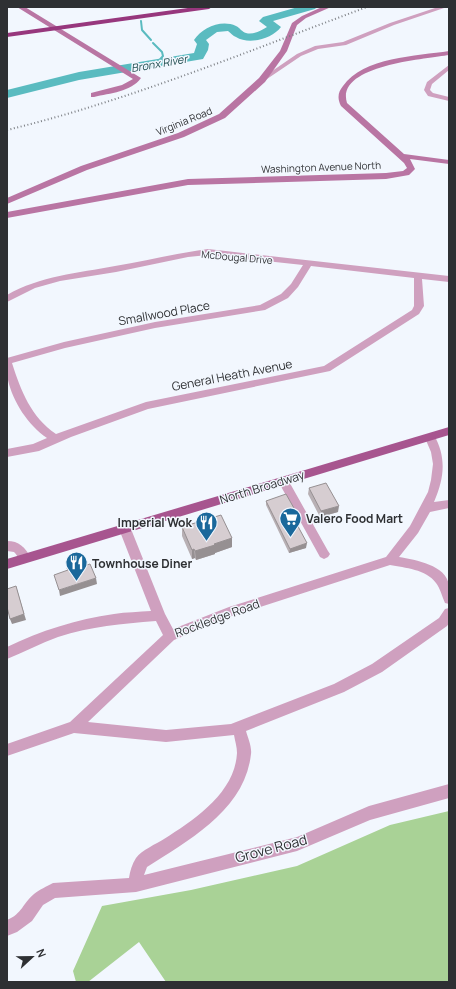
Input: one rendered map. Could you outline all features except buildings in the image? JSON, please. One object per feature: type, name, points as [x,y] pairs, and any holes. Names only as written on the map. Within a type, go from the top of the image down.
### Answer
[{"type":"highway","points":[[7,35],[52,26],[183,7]]},
{"type":"highway","points":[[7,30],[168,14],[209,7]]},
{"type":"main road","name":"North Broadway","points":[[7,564],[430,438],[449,431]]},
{"type":"street","points":[[20,7],[137,78],[136,81],[124,87],[94,95]]},
{"type":"street","name":"Virginia Road","points":[[7,201],[84,168],[181,135],[206,125],[222,116],[262,80],[283,51],[294,24],[304,17],[328,7]]},
{"type":"street","points":[[262,80],[300,55],[317,47],[344,44],[392,24],[444,7]]},
{"type":"street","name":"Washington Avenue North","points":[[7,215],[188,182],[398,175],[406,173],[411,169],[403,156],[367,126],[344,104],[342,97],[344,88],[355,75],[374,66],[449,53]]},
{"type":"street","points":[[449,67],[429,83],[427,90],[430,95],[434,97],[449,99]]},
{"type":"street","points":[[403,156],[449,162]]},
{"type":"street","name":"McDougal Drive","points":[[7,299],[16,293],[39,284],[63,278],[188,254],[208,252],[449,279]]},
{"type":"street","name":"Smallwood Place","points":[[7,362],[64,345],[155,325],[273,305],[286,296],[293,288],[308,264]]},
{"type":"street","name":"General Heath Avenue","points":[[7,453],[35,448],[55,439],[146,406],[326,368],[346,358],[416,312],[419,306],[418,276]]},
{"type":"street","points":[[7,362],[14,388],[30,417],[37,426],[55,439]]},
{"type":"street","points":[[390,560],[405,544],[427,508],[438,468],[437,456],[430,438]]},
{"type":"street","points":[[283,481],[324,554]]},
{"type":"street","points":[[427,508],[449,504]]},
{"type":"street","points":[[125,529],[159,615],[168,632]]},
{"type":"street","points":[[7,546],[16,546],[25,558]]},
{"type":"street","points":[[390,560],[417,566],[440,578],[449,599]]},
{"type":"street","name":"Rockledge Road","points":[[7,750],[74,727],[168,632],[390,560]]},
{"type":"street","points":[[74,727],[166,736],[231,730],[339,688],[377,668],[444,622],[449,613]]},
{"type":"street","points":[[7,653],[46,635],[87,624],[114,619],[159,615]]},
{"type":"street","points":[[136,885],[137,872],[142,862],[202,822],[234,785],[244,753],[238,727]]},
{"type":"street","name":"Grove Road","points":[[7,928],[12,927],[27,916],[38,900],[53,892],[136,885],[297,844],[369,813],[449,791]]},
{"type":"green space","points":[[449,811],[449,982],[166,982],[139,942],[88,982],[76,982],[73,971],[102,906],[191,890],[297,866],[390,825]]},
{"type":"waterway","name":"Bronx River","points":[[7,94],[79,76],[199,56],[203,44],[200,40],[213,30],[230,28],[247,37],[256,36],[264,34],[275,27],[265,21],[267,19],[311,7]]},
{"type":"waterway","points":[[141,21],[142,30],[151,40]]},
{"type":"waterway","points":[[153,43],[162,52],[163,56],[157,63]]},
{"type":"railway","points":[[7,130],[53,118],[144,90],[367,7]]},
{"type":"place","name":"Valero Food Mart","points":[[291,538]]},
{"type":"place","name":"Imperial Wok","points":[[207,542]]},
{"type":"place","name":"Townhouse Diner","points":[[76,582]]}]
